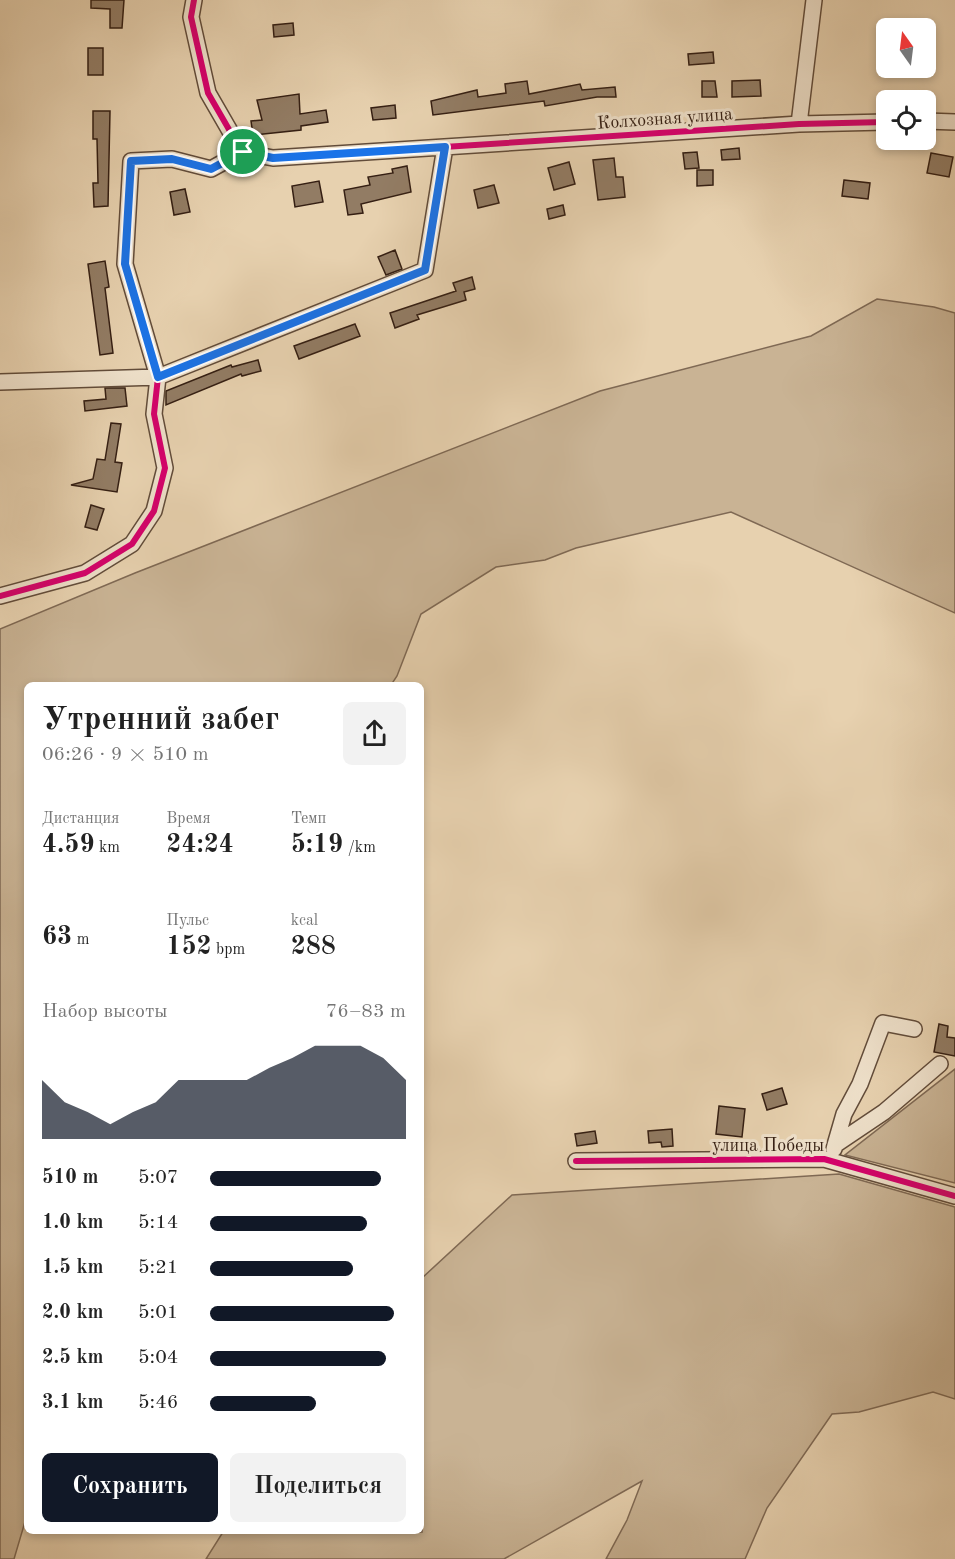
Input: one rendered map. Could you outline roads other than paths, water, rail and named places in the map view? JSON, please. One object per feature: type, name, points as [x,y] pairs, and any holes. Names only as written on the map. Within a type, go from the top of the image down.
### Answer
[{"type":"street","points":[[0,596],[85,573],[132,544],[154,511],[165,468],[154,414],[158,377],[125,264],[131,161],[172,159],[211,169],[243,152],[208,93],[191,18],[194,0]]},
{"type":"street","points":[[799,124],[814,0]]},
{"type":"street","points":[[936,121],[955,122]]},
{"type":"street","name":"Колхозная улица","points":[[243,152],[273,158],[799,124],[876,122]]},
{"type":"street","points":[[0,382],[158,377],[425,270],[445,147]]},
{"type":"street","points":[[832,1161],[844,1114],[860,1084],[883,1023],[914,1029]]},
{"type":"street","points":[[835,1145],[884,1112],[940,1064]]},
{"type":"street","name":"улица Победы","points":[[576,1161],[832,1161],[955,1196]]}]
